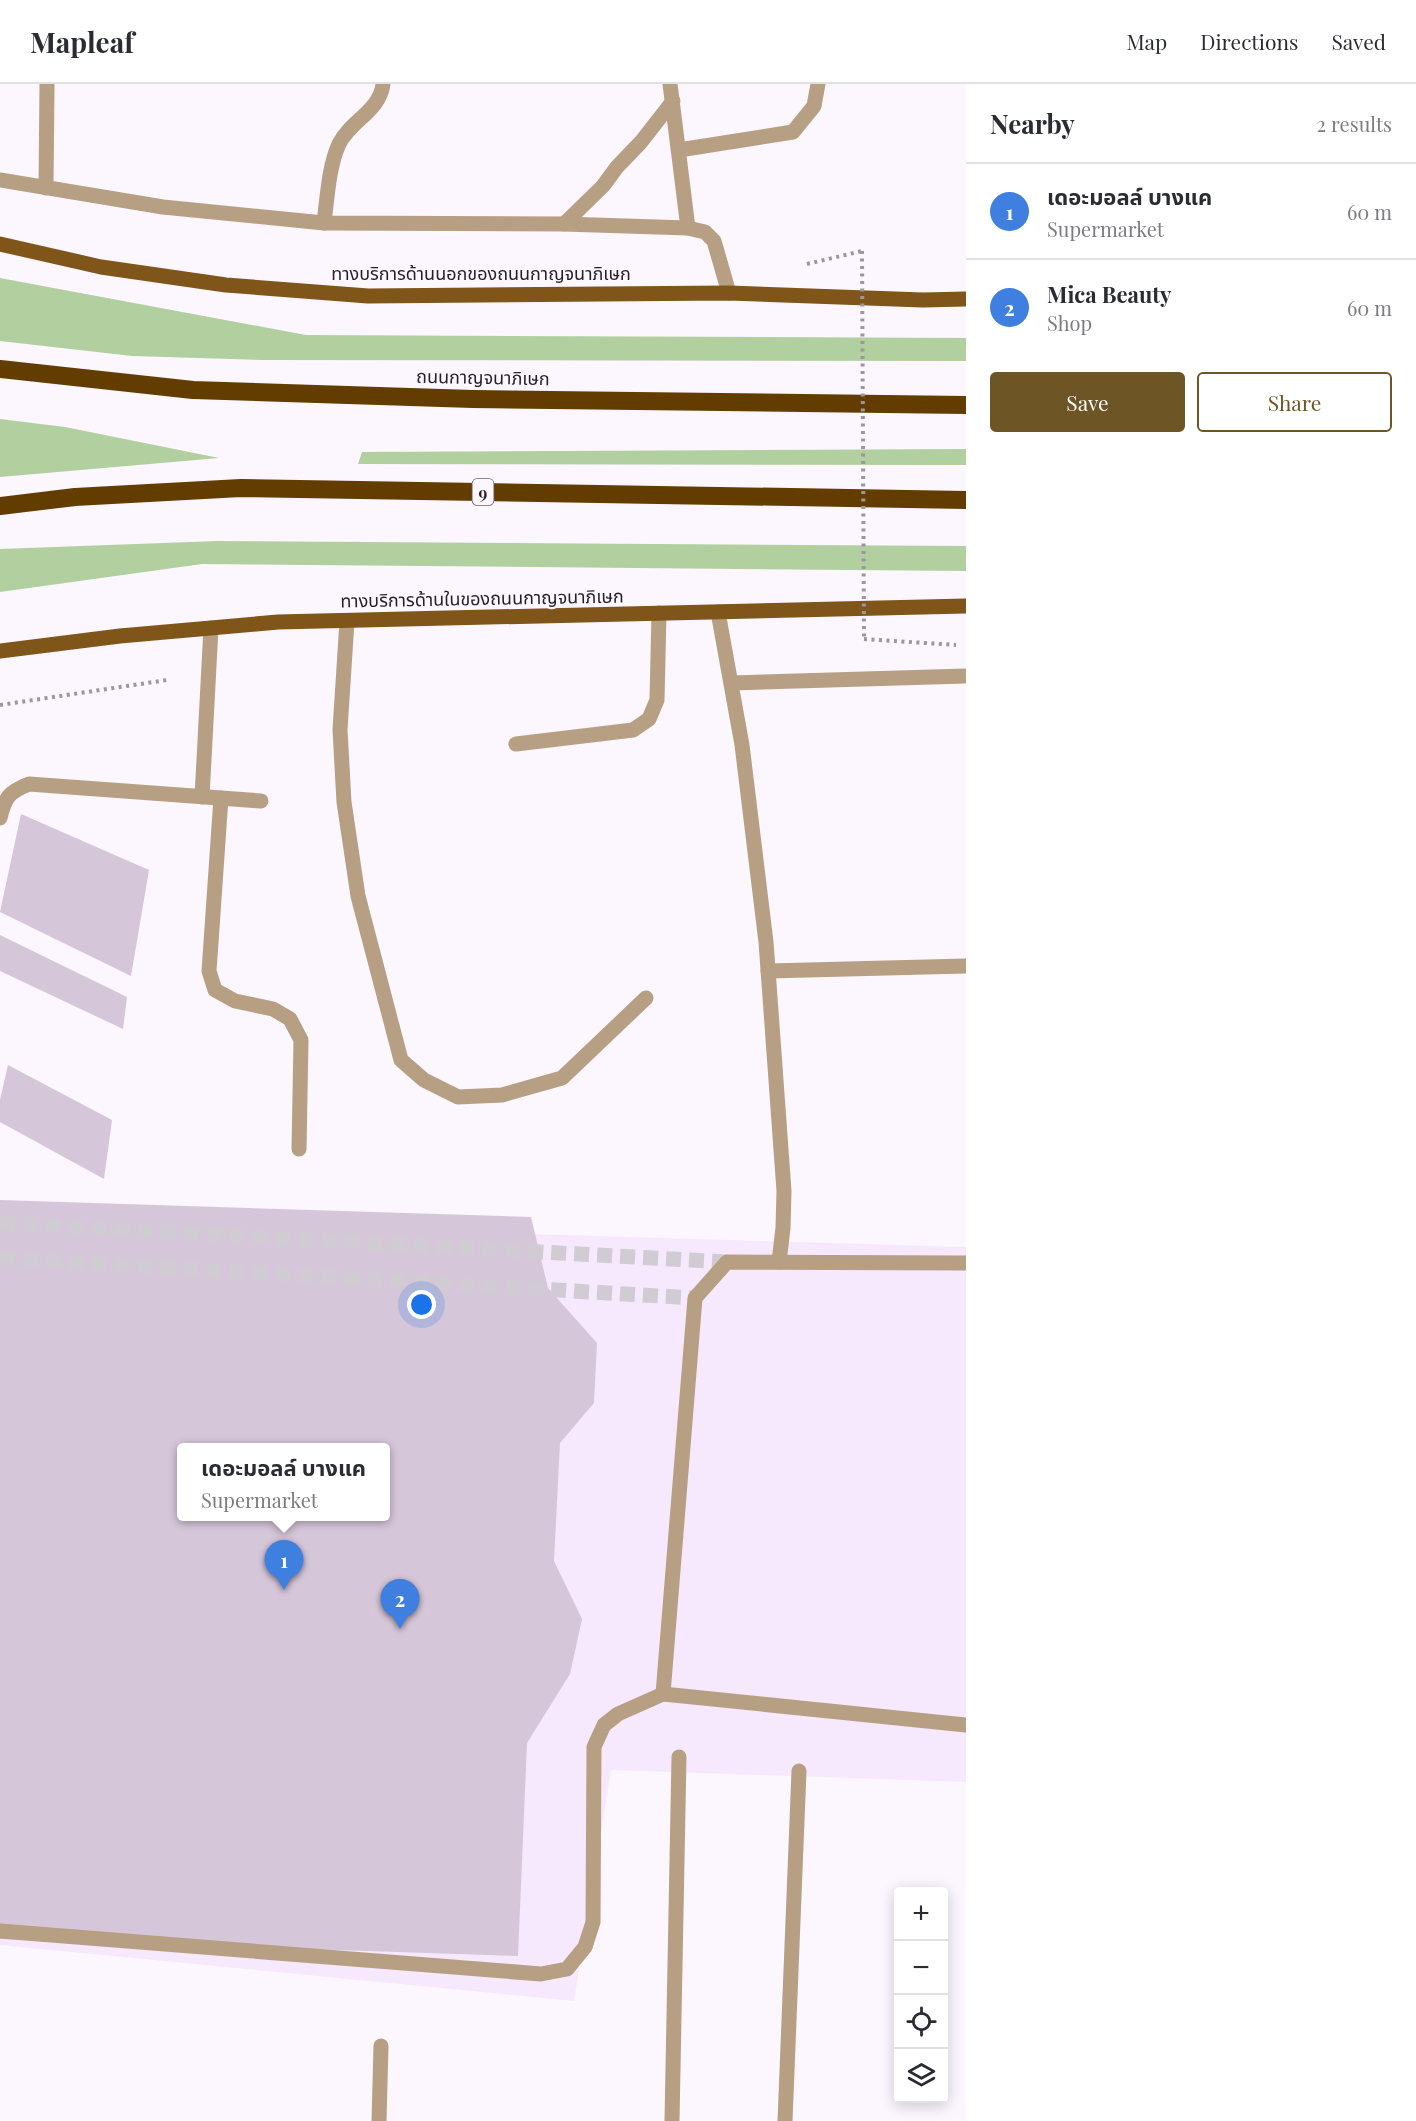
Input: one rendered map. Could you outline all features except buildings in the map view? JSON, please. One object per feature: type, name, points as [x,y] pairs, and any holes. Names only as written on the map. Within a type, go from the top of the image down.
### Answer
[{"type":"highway","name":"ถนนกาญจนาภิเษก","points":[[0,369],[193,390],[473,399],[966,405]]},
{"type":"highway","name":"9","points":[[0,506],[75,497],[241,488],[966,500]]},
{"type":"main road","name":"ทางบริการด้านนอกของถนนกาญจนาภิเษก","points":[[0,244],[112,269],[226,285],[368,296],[729,293],[923,300],[966,299]]},
{"type":"main road","name":"ทางบริการด้านในของถนนกาญจนาภิเษก","points":[[0,651],[120,636],[278,622],[966,606]]},
{"type":"street","points":[[46,188],[47,84]]},
{"type":"street","points":[[324,223],[334,162],[340,143],[372,108],[382,93],[383,84]]},
{"type":"street","points":[[670,84],[688,228]]},
{"type":"street","points":[[679,150],[793,132],[814,106],[818,84]]},
{"type":"street","points":[[564,224],[603,186],[673,101]]},
{"type":"street","points":[[0,180],[163,207],[324,223],[564,224],[688,228],[705,232],[714,241],[729,293]]},
{"type":"street","points":[[718,612],[742,745],[766,942],[784,1191],[779,1262]]},
{"type":"street","points":[[516,744],[633,730],[649,719],[657,700],[658,613]]},
{"type":"street","points":[[347,621],[340,730],[344,802],[358,896],[401,1060],[424,1080],[458,1097],[502,1095],[562,1078],[646,998]]},
{"type":"street","points":[[202,797],[211,628]]},
{"type":"street","points":[[732,683],[966,676]]},
{"type":"street","points":[[0,818],[3,804],[12,791],[29,784],[261,801]]},
{"type":"street","points":[[221,798],[209,971],[215,990],[235,1001],[273,1009],[290,1019],[301,1040],[299,1149]]},
{"type":"street","points":[[768,971],[966,966]]},
{"type":"street","points":[[663,1694],[694,1298],[727,1262],[966,1263]]},
{"type":"street","points":[[0,1931],[541,1974],[567,1969],[585,1947],[592,1922],[594,1746],[604,1725],[618,1714],[663,1694],[966,1725]]},
{"type":"street","points":[[672,2121],[679,1757]]},
{"type":"street","points":[[785,2121],[799,1771]]},
{"type":"street","points":[[378,2121],[381,2046]]},
{"type":"path","points":[[807,264],[862,251],[864,639],[956,645]]},
{"type":"path","points":[[0,705],[167,680]]},
{"type":"shaded area","points":[[0,1218],[966,1247],[966,1782],[611,1770],[574,2001],[0,1945]]},
{"type":"green space","points":[[0,278],[306,335],[966,338],[966,361],[261,360],[132,356],[0,341]]},
{"type":"green space","points":[[0,419],[65,427],[219,458],[0,477]]},
{"type":"green space","points":[[966,449],[966,465],[358,464],[362,452]]},
{"type":"green space","points":[[218,541],[966,546],[966,571],[202,564],[0,592],[0,549]]},
{"type":"tunnel","points":[[0,1223],[727,1262]]},
{"type":"tunnel","points":[[0,1258],[695,1298]]},
{"type":"place","name":"เดอะมอลล์ บางแค","points":[[284,1590]]},
{"type":"place","name":"Mica Beauty","points":[[400,1629]]}]
